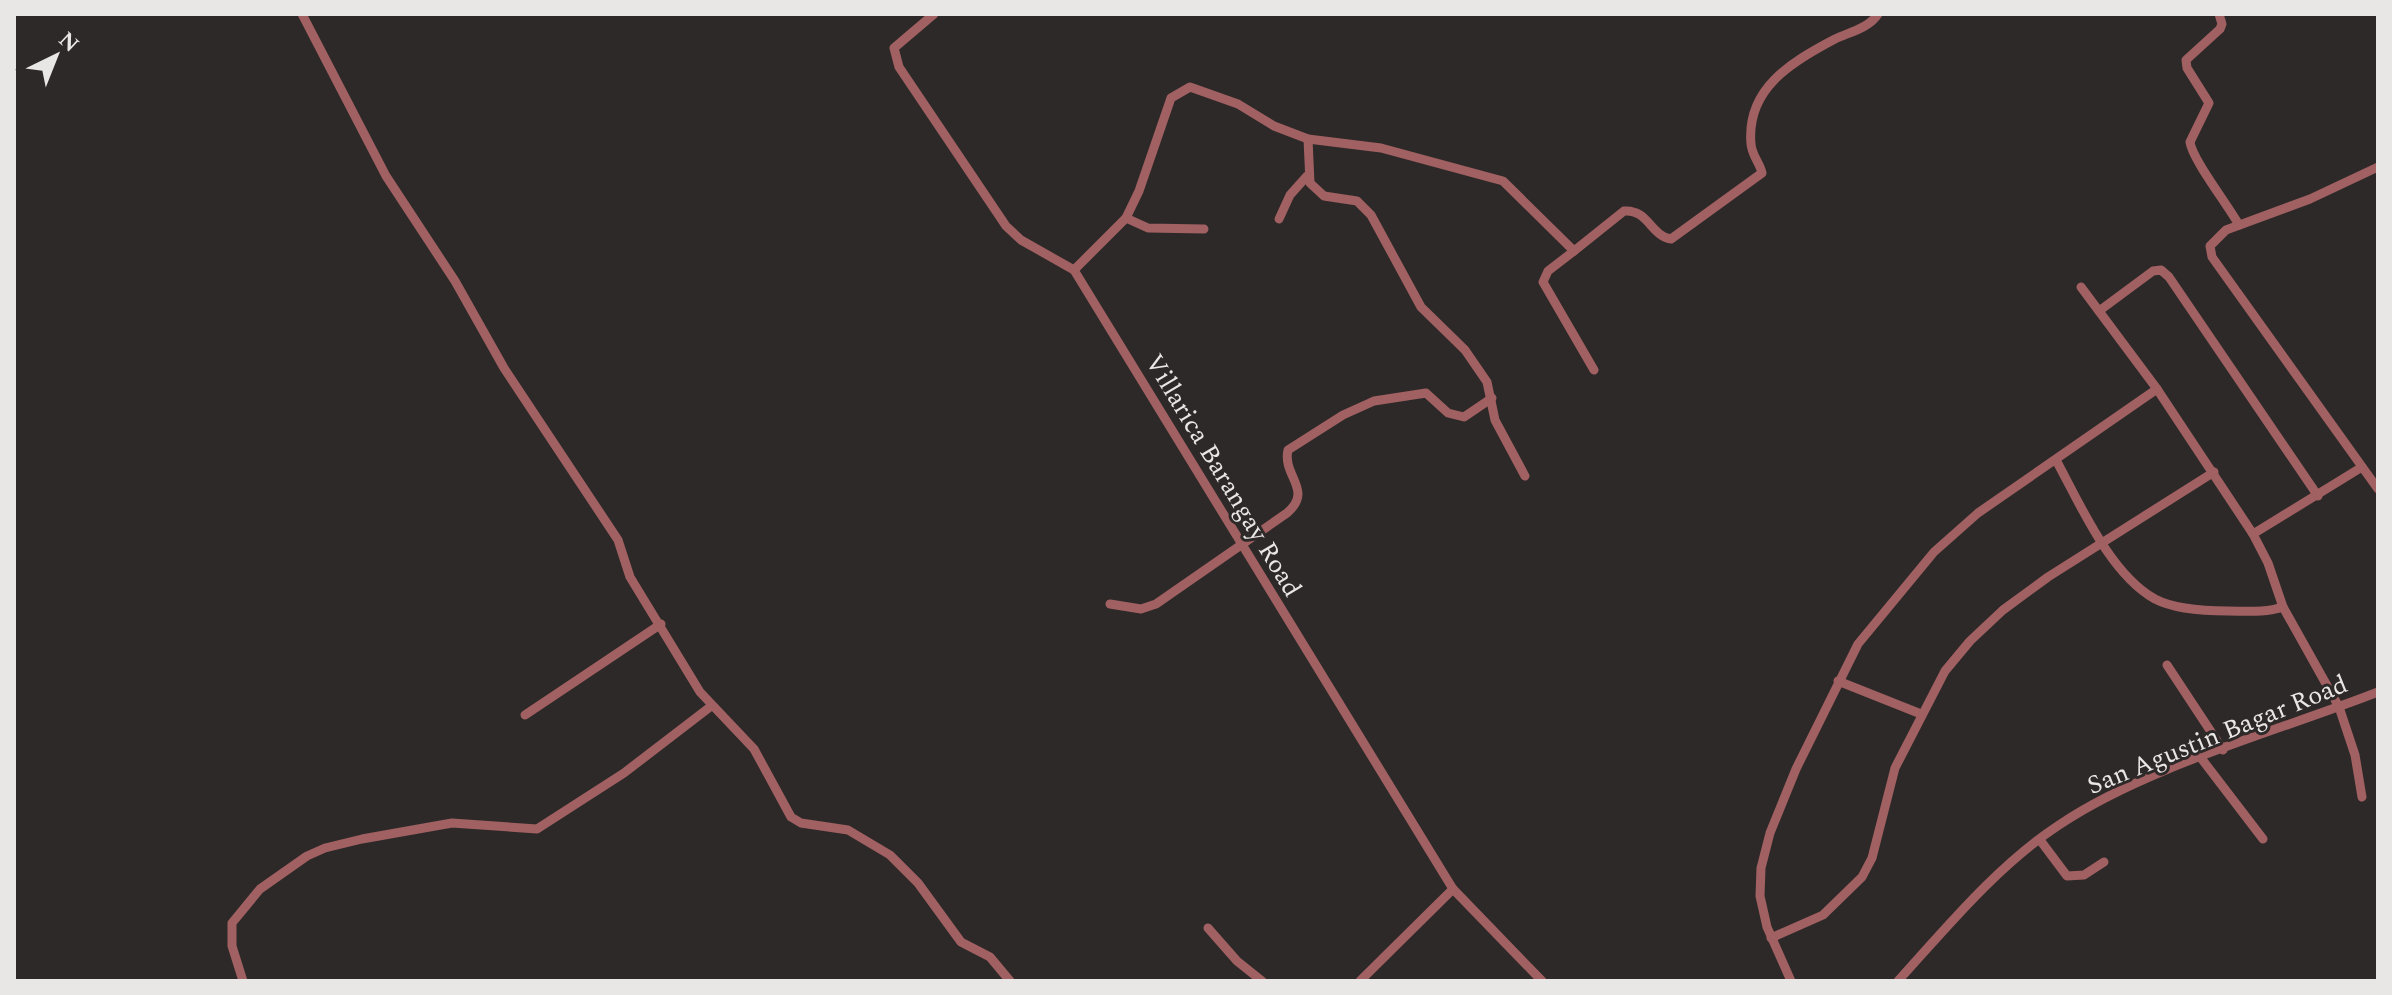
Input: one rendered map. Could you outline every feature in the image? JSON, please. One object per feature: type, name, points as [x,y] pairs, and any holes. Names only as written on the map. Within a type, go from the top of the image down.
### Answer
[{"type":"street","points":[[302,14],[386,176],[455,281],[504,368],[618,540],[630,577],[710,707],[754,749],[791,817],[801,823],[848,830],[890,855],[918,883],[961,942],[990,957],[1010,981]]},
{"type":"street","name":"Villarica Barangay Road","points":[[934,14],[898,43],[893,53],[895,60],[1006,226],[1021,240],[1074,270],[1453,889],[1542,981]]},
{"type":"street","points":[[1594,370],[1543,282],[1548,271],[1624,211],[1638,212],[1665,238],[1671,239],[1750,183],[1763,171],[1752,153],[1751,136],[1754,107],[1761,92],[1778,75],[1833,41],[1872,22],[1878,14]]},
{"type":"street","points":[[2219,14],[2220,29],[2186,60],[2187,68],[2209,103],[2190,142],[2195,158],[2223,194],[2239,225]]},
{"type":"street","points":[[1074,270],[1126,218],[1139,191],[1171,98],[1183,88],[1204,89],[1238,104],[1274,126],[1308,139],[1381,148],[1503,181],[1574,251]]},
{"type":"street","points":[[1279,219],[1290,195],[1307,176],[1308,139]]},
{"type":"street","points":[[2378,167],[2310,199],[2239,225],[2210,246],[2212,257],[2378,489]]},
{"type":"street","points":[[1307,176],[1324,196],[1352,199],[1371,215],[1421,307],[1471,357],[1487,382],[1495,420],[1525,476]]},
{"type":"street","points":[[1126,218],[1148,228],[1204,229]]},
{"type":"street","points":[[2099,311],[2153,271],[2161,270],[2169,277],[2318,496]]},
{"type":"street","points":[[2081,287],[2157,389],[2253,534],[2268,563],[2283,607],[2339,707],[2351,739],[2362,797]]},
{"type":"street","points":[[1791,981],[1771,938],[1760,896],[1761,868],[1770,833],[1838,681],[1858,644],[1934,552],[2011,488],[2157,389]]},
{"type":"street","points":[[1110,604],[1141,609],[1156,604],[1241,547],[1264,525],[1296,505],[1298,490],[1286,455],[1295,442],[1355,408],[1387,397],[1428,394],[1457,417],[1470,414],[1492,398]]},
{"type":"street","points":[[2056,460],[2103,545],[2135,582],[2155,599],[2200,610],[2264,611],[2283,607]]},
{"type":"street","points":[[2253,534],[2362,467]]},
{"type":"street","points":[[1771,938],[1823,915],[1862,877],[1875,846],[1895,768],[1945,671],[2003,610],[2048,577],[2214,472]]},
{"type":"street","points":[[525,715],[661,624]]},
{"type":"street","points":[[2167,665],[2223,750]]},
{"type":"street","points":[[1838,681],[1921,714]]},
{"type":"street","name":"San Agustin Bagar Road","points":[[1898,981],[1943,932],[2059,824],[2116,794],[2201,758],[2378,692]]},
{"type":"street","points":[[243,981],[232,946],[232,923],[260,889],[307,856],[362,839],[452,823],[537,829],[624,773],[710,707]]},
{"type":"street","points":[[2201,758],[2263,839]]},
{"type":"street","points":[[2040,840],[2067,876],[2084,875],[2104,862]]},
{"type":"street","points":[[1360,981],[1453,889]]},
{"type":"street","points":[[1208,928],[1237,961],[1262,981]]}]
